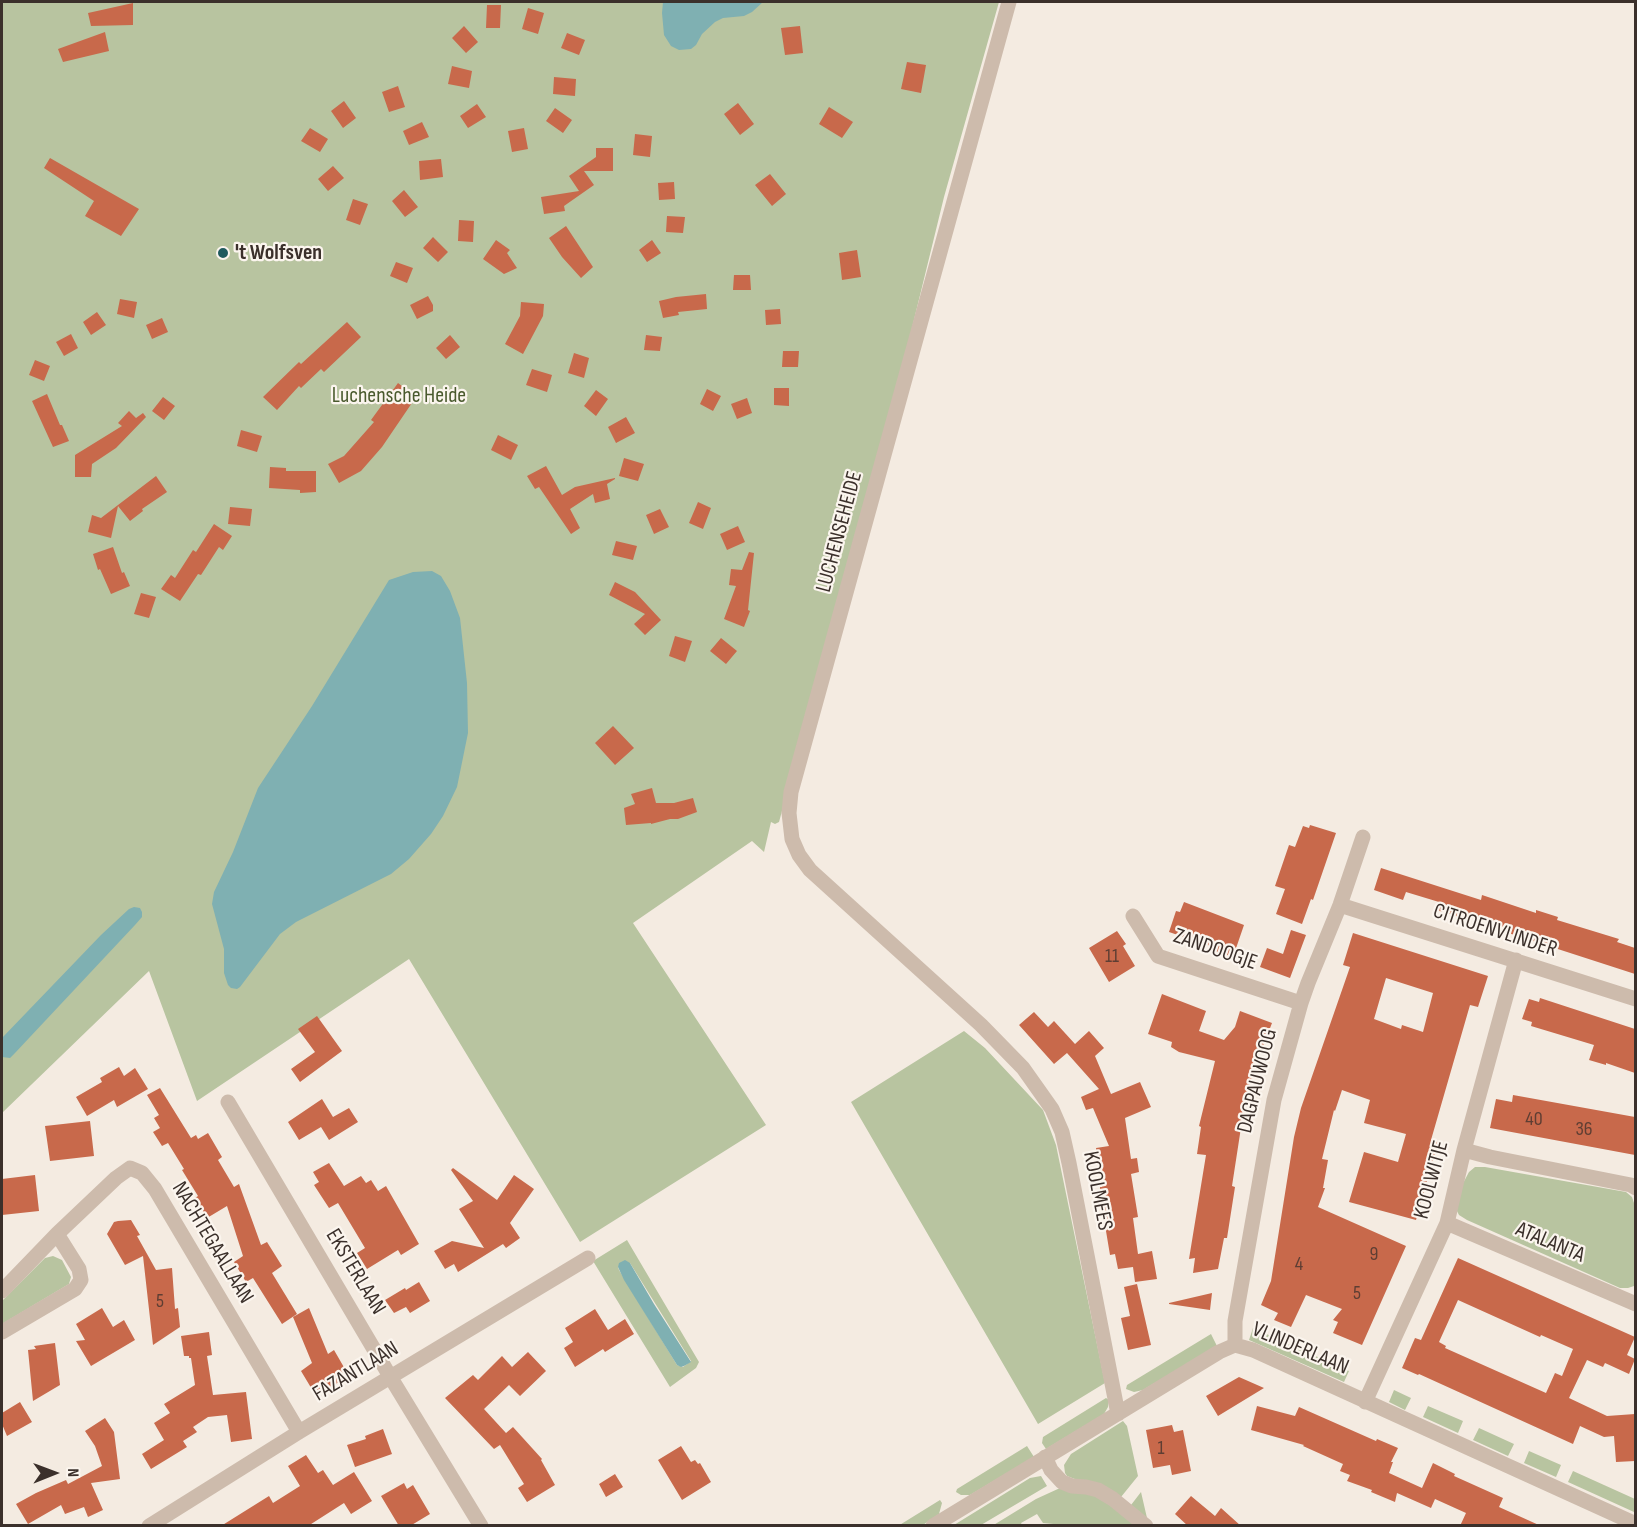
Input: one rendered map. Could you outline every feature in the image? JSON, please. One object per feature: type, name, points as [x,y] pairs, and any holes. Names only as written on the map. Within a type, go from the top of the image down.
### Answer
[{"type":"street","name":"LUCHENSEHEIDE","points":[[965,1009],[810,870],[799,855],[792,839],[789,813],[791,792],[1009,2]]},
{"type":"street","name":"DAGPAUWOOG","points":[[1235,1345],[1235,1321],[1274,1100],[1301,1003],[1341,906],[1363,837]]},
{"type":"street","name":"CITROENVLINDER","points":[[1341,906],[1635,999]]},
{"type":"street","name":"ZANDOOGJE","points":[[1133,916],[1158,956],[1301,1003]]},
{"type":"street","name":"KOOLWITJE","points":[[1365,1402],[1447,1223],[1464,1150],[1516,960]]},
{"type":"street","name":"KOOLMEES","points":[[965,1009],[1023,1068],[1052,1109],[1062,1132],[1118,1414]]},
{"type":"street","name":"EKSTERLAAN","points":[[228,1102],[481,1526]]},
{"type":"street","points":[[1464,1150],[1631,1185],[1635,1188]]},
{"type":"street","name":"NACHTEGAALLAAN","points":[[2,1291],[57,1233],[116,1178],[130,1168],[141,1173],[155,1189],[299,1432]]},
{"type":"street","name":"ATALANTA","points":[[1447,1223],[1635,1304]]},
{"type":"street","points":[[2,1332],[75,1289],[81,1280],[79,1269],[57,1233]]},
{"type":"street","name":"FAZANTLAAN","points":[[149,1526],[299,1432],[588,1258]]},
{"type":"street","name":"VLINDERLAAN","points":[[933,1526],[1219,1352],[1235,1345],[1253,1350],[1635,1524]]},
{"type":"street","points":[[1045,1457],[1051,1470],[1062,1482],[1098,1490],[1146,1526]]},
{"type":"green space","name":"Luchensche Heide","points":[[2,2],[999,2],[944,197],[901,373],[779,822],[775,824],[771,822],[764,852],[752,841],[633,923],[766,1125],[580,1242],[409,959],[197,1101],[149,971],[2,1113]]},
{"type":"green space","points":[[964,1031],[985,1048],[1043,1110],[1056,1145],[1105,1383],[1038,1424],[851,1102]]},
{"type":"green space","points":[[1475,1167],[1626,1192],[1632,1197],[1634,1203],[1634,1286],[1620,1288],[1459,1215],[1456,1209],[1461,1187],[1469,1172]]},
{"type":"green space","points":[[627,1240],[699,1362],[696,1368],[670,1387],[593,1261]],"holes":[[[630,1263],[691,1361],[683,1367],[677,1365],[618,1267]]]},
{"type":"green space","points":[[53,1256],[62,1260],[71,1277],[69,1284],[2,1324],[2,1301],[45,1258]]},
{"type":"green space","points":[[1253,1328],[1349,1371],[1344,1382],[1249,1340]]},
{"type":"green space","points":[[1211,1334],[1217,1346],[1143,1390],[1134,1392],[1126,1389],[1127,1385]]},
{"type":"green space","points":[[1394,1390],[1411,1398],[1405,1410],[1389,1402]]},
{"type":"green space","points":[[1106,1398],[1109,1400],[1104,1414],[1046,1449],[1042,1443],[1043,1437]]},
{"type":"green space","points":[[1428,1406],[1463,1421],[1458,1433],[1423,1417]]},
{"type":"green space","points":[[1123,1421],[1127,1426],[1138,1476],[1121,1497],[1067,1476],[1064,1465],[1071,1454]]},
{"type":"green space","points":[[1479,1428],[1514,1444],[1508,1456],[1473,1440]]},
{"type":"green space","points":[[1027,1446],[1034,1457],[970,1495],[961,1495],[956,1492],[957,1489]]},
{"type":"green space","points":[[1529,1451],[1561,1465],[1556,1477],[1524,1463]]},
{"type":"green space","points":[[1573,1471],[1635,1499],[1634,1512],[1568,1482]]},
{"type":"green space","points":[[1041,1476],[1047,1486],[981,1525],[954,1525],[1030,1478]]},
{"type":"green space","points":[[1060,1488],[1097,1495],[1135,1525],[1043,1523],[1037,1514],[1021,1523],[1022,1525],[992,1526],[1036,1499]]},
{"type":"green space","points":[[1141,1492],[1147,1518],[1131,1505]]},
{"type":"green space","points":[[940,1500],[942,1503],[939,1514],[923,1525],[898,1526]]},
{"type":"water","points":[[663,2],[763,2],[744,16],[723,18],[715,22],[691,49],[679,50],[671,46],[664,35]]},
{"type":"water","points":[[432,571],[441,576],[450,591],[460,618],[467,683],[468,733],[457,787],[431,834],[409,859],[391,874],[296,922],[280,934],[240,987],[231,988],[224,973],[224,949],[212,904],[214,892],[233,852],[258,788],[312,706],[389,580],[413,572]]},
{"type":"water","points":[[134,907],[140,908],[142,912],[142,917],[135,925],[10,1058],[2,1057],[2,1038],[101,935]]},
{"type":"water","points":[[625,1260],[630,1263],[691,1362],[681,1367],[677,1365],[624,1280],[618,1267],[619,1263]]},
{"type":"building","points":[[133,3],[133,25],[91,26],[88,13]]},
{"type":"building","points":[[487,5],[501,5],[500,28],[486,28]]},
{"type":"building","points":[[528,8],[544,13],[538,34],[522,29]]},
{"type":"building","points":[[464,26],[478,42],[466,53],[452,38]]},
{"type":"building","points":[[800,26],[803,53],[785,55],[781,28]]},
{"type":"building","points":[[105,32],[109,51],[63,62],[58,49]]},
{"type":"building","points":[[567,33],[585,40],[579,55],[561,48]]},
{"type":"building","points":[[907,62],[926,65],[921,93],[901,89]]},
{"type":"building","points":[[452,66],[472,71],[469,88],[448,84]]},
{"type":"building","points":[[554,77],[576,79],[575,96],[553,94]]},
{"type":"building","points":[[398,86],[405,107],[389,112],[382,92]]},
{"type":"building","points":[[344,101],[356,118],[343,128],[331,111]]},
{"type":"building","points":[[738,103],[754,124],[740,135],[724,114]]},
{"type":"building","points":[[477,104],[486,117],[468,128],[460,116]]},
{"type":"building","points":[[829,107],[853,122],[842,138],[819,124]]},
{"type":"building","points":[[555,108],[572,120],[563,133],[546,121]]},
{"type":"building","points":[[422,122],[429,137],[409,145],[403,131]]},
{"type":"building","points":[[310,128],[328,139],[320,152],[301,141]]},
{"type":"building","points":[[524,128],[528,149],[512,152],[508,131]]},
{"type":"building","points":[[635,134],[652,136],[650,157],[633,155]]},
{"type":"building","points":[[596,148],[613,148],[613,171],[584,171],[594,185],[564,206],[565,211],[544,214],[541,197],[579,191],[569,176],[596,157]]},
{"type":"building","points":[[50,158],[139,209],[121,236],[85,216],[94,201],[44,168]]},
{"type":"building","points":[[441,159],[443,177],[420,180],[419,161]]},
{"type":"building","points":[[333,166],[344,178],[328,191],[318,179]]},
{"type":"building","points":[[770,174],[786,194],[772,206],[755,185]]},
{"type":"building","points":[[674,182],[675,199],[659,200],[658,183]]},
{"type":"building","points":[[404,190],[418,207],[405,217],[392,201]]},
{"type":"building","points":[[353,199],[368,204],[360,225],[346,220]]},
{"type":"building","points":[[667,216],[685,217],[683,233],[666,232]]},
{"type":"building","points":[[459,220],[474,221],[473,242],[458,241]]},
{"type":"building","points":[[566,226],[593,267],[581,278],[549,238]]},
{"type":"building","points":[[433,237],[448,252],[438,262],[423,248]]},
{"type":"building","points":[[496,240],[510,250],[507,253],[517,268],[504,274],[483,259]]},
{"type":"building","points":[[652,240],[661,253],[647,262],[639,250]]},
{"type":"building","points":[[857,250],[861,277],[842,280],[839,253]]},
{"type":"building","points":[[396,262],[413,268],[407,283],[390,276]]},
{"type":"building","points":[[734,275],[750,275],[751,290],[733,290]]},
{"type":"building","points":[[706,294],[707,309],[678,312],[679,315],[663,318],[659,301]]},
{"type":"building","points":[[428,296],[433,305],[433,311],[417,319],[410,305]]},
{"type":"building","points":[[120,299],[137,302],[134,318],[117,314]]},
{"type":"building","points":[[521,302],[544,304],[543,316],[523,354],[505,344],[520,316]]},
{"type":"building","points":[[780,309],[781,324],[766,325],[765,310]]},
{"type":"building","points":[[97,312],[106,325],[91,335],[83,322]]},
{"type":"building","points":[[162,318],[168,332],[152,339],[146,325]]},
{"type":"building","points":[[347,322],[361,337],[324,372],[321,369],[301,388],[299,386],[277,410],[263,397],[299,362],[301,364]]},
{"type":"building","points":[[71,334],[78,348],[64,356],[56,342]]},
{"type":"building","points":[[450,335],[460,347],[446,359],[436,348]]},
{"type":"building","points":[[646,335],[662,337],[660,351],[644,350]]},
{"type":"building","points":[[783,351],[799,351],[798,367],[782,367]]},
{"type":"building","points":[[574,353],[589,358],[584,378],[568,373]]},
{"type":"building","points":[[35,360],[50,366],[44,381],[29,375]]},
{"type":"building","points":[[532,369],[552,375],[547,392],[526,385]]},
{"type":"building","points":[[398,383],[416,397],[382,447],[361,471],[339,483],[328,464],[344,456],[374,422],[371,420]]},
{"type":"building","points":[[774,388],[789,388],[789,406],[774,405]]},
{"type":"building","points":[[707,389],[721,396],[713,411],[700,404]]},
{"type":"building","points":[[596,390],[608,399],[596,416],[584,406]]},
{"type":"building","points":[[47,394],[69,441],[53,447],[32,401]]},
{"type":"building","points":[[163,397],[175,406],[164,420],[152,411]]},
{"type":"building","points":[[747,398],[752,413],[737,419],[731,404]]},
{"type":"building","points":[[129,411],[136,418],[143,413],[146,417],[116,448],[92,464],[91,477],[75,477],[75,455],[122,426],[118,423]]},
{"type":"building","points":[[626,417],[635,433],[616,443],[608,427]]},
{"type":"building","points":[[241,430],[262,436],[257,452],[237,446]]},
{"type":"building","points":[[498,435],[518,445],[511,460],[491,450]]},
{"type":"building","points":[[624,458],[644,464],[638,481],[619,476]]},
{"type":"building","points":[[546,466],[562,495],[575,487],[615,478],[607,484],[610,499],[595,503],[593,494],[570,509],[580,528],[571,534],[539,487],[535,489],[527,476]]},
{"type":"building","points":[[270,467],[286,468],[286,471],[316,471],[316,492],[300,493],[300,490],[269,488]]},
{"type":"building","points":[[156,476],[167,492],[142,509],[143,511],[130,521],[118,506],[111,538],[88,532],[92,515],[101,518]]},
{"type":"building","points":[[698,502],[711,508],[703,529],[689,523]]},
{"type":"building","points":[[230,507],[252,509],[250,526],[228,524]]},
{"type":"building","points":[[660,509],[669,527],[654,534],[646,515]]},
{"type":"building","points":[[214,524],[232,536],[223,550],[219,547],[201,575],[198,574],[180,601],[161,589],[171,575],[175,578],[193,550],[196,552]]},
{"type":"building","points":[[738,526],[745,542],[727,550],[720,534]]},
{"type":"building","points":[[616,541],[637,546],[633,560],[612,555]]},
{"type":"building","points":[[113,547],[122,573],[124,572],[130,586],[111,594],[100,569],[98,570],[93,554]]},
{"type":"building","points":[[749,552],[754,553],[748,610],[750,611],[744,627],[724,619],[736,586],[729,585],[731,569],[742,570]]},
{"type":"building","points":[[615,582],[635,592],[661,620],[645,635],[634,624],[645,614],[609,595]]},
{"type":"building","points":[[141,593],[156,597],[149,618],[134,614]]},
{"type":"building","points":[[675,636],[692,641],[685,662],[669,656]]},
{"type":"building","points":[[721,638],[737,651],[726,664],[710,651]]},
{"type":"building","points":[[613,726],[634,748],[615,765],[595,743]]},
{"type":"building","points":[[652,788],[656,803],[674,803],[693,798],[697,812],[678,819],[651,824],[626,825],[624,808],[635,804],[631,794]]},
{"type":"building","points":[[1310,825],[1336,833],[1313,900],[1311,899],[1302,924],[1276,914],[1285,889],[1275,886],[1289,845],[1295,847],[1303,826],[1309,828]]},
{"type":"building","points":[[1381,868],[1481,900],[1482,895],[1536,913],[1536,910],[1558,917],[1557,920],[1619,939],[1617,942],[1635,948],[1635,974],[1496,929],[1498,924],[1470,915],[1468,920],[1437,910],[1439,902],[1406,892],[1403,900],[1374,890]]},
{"type":"building","points":[[1184,902],[1244,925],[1233,957],[1209,949],[1210,946],[1169,932],[1176,911],[1180,912]]},
{"type":"building","points":[[1291,930],[1306,935],[1290,978],[1260,967],[1267,948],[1283,954]]},
{"type":"building","points":[[1117,931],[1126,944],[1123,946],[1135,966],[1109,982],[1089,948]]},
{"type":"building","points":[[1353,933],[1488,976],[1478,1007],[1470,1005],[1431,1140],[1438,1142],[1416,1220],[1349,1202],[1364,1152],[1398,1162],[1406,1134],[1364,1123],[1370,1100],[1342,1090],[1334,1110],[1322,1159],[1328,1160],[1323,1188],[1325,1188],[1318,1207],[1406,1246],[1362,1345],[1333,1333],[1338,1322],[1333,1320],[1342,1309],[1306,1295],[1291,1327],[1274,1320],[1278,1313],[1261,1305],[1271,1281],[1294,1137],[1301,1108],[1350,967],[1343,965]],"holes":[[[1386,978],[1433,993],[1423,1032],[1402,1025],[1401,1029],[1374,1019]]]},
{"type":"building","points":[[1162,994],[1206,1011],[1199,1031],[1224,1040],[1235,1027],[1240,1011],[1272,1023],[1260,1054],[1258,1053],[1241,1118],[1232,1186],[1235,1187],[1227,1238],[1224,1238],[1218,1269],[1193,1273],[1195,1258],[1189,1259],[1206,1155],[1197,1154],[1201,1127],[1199,1126],[1215,1061],[1179,1052],[1171,1047],[1172,1042],[1148,1034]]},
{"type":"building","points":[[1540,998],[1635,1029],[1635,1073],[1589,1060],[1594,1045],[1531,1026],[1532,1022],[1522,1019],[1529,999],[1539,1002]]},
{"type":"building","points":[[1034,1012],[1048,1027],[1054,1021],[1075,1044],[1089,1031],[1104,1048],[1095,1056],[1111,1094],[1140,1082],[1151,1107],[1125,1118],[1131,1159],[1137,1158],[1139,1172],[1131,1174],[1138,1217],[1133,1218],[1138,1254],[1152,1251],[1157,1279],[1135,1282],[1133,1267],[1118,1269],[1115,1254],[1110,1255],[1100,1195],[1100,1187],[1102,1187],[1096,1148],[1109,1146],[1093,1108],[1086,1110],[1081,1097],[1099,1089],[1067,1053],[1054,1064],[1019,1025]]},
{"type":"building","points":[[317,1016],[342,1051],[300,1082],[291,1069],[315,1052],[298,1029]]},
{"type":"building","points":[[119,1067],[124,1076],[135,1068],[148,1089],[117,1107],[114,1100],[87,1116],[76,1097],[102,1082],[100,1078]]},
{"type":"building","points":[[160,1088],[191,1138],[196,1135],[198,1139],[208,1133],[222,1157],[218,1160],[234,1187],[239,1184],[261,1245],[267,1242],[282,1266],[272,1273],[297,1314],[282,1324],[253,1278],[246,1282],[234,1262],[243,1256],[227,1206],[207,1218],[195,1198],[198,1196],[182,1170],[184,1169],[168,1143],[162,1146],[153,1132],[160,1128],[154,1118],[159,1115],[147,1095]]},
{"type":"building","points":[[1513,1095],[1635,1117],[1635,1155],[1490,1128],[1496,1099],[1512,1102]]},
{"type":"building","points":[[322,1099],[333,1117],[349,1108],[358,1122],[329,1140],[321,1127],[299,1140],[288,1122]]},
{"type":"building","points":[[90,1121],[94,1156],[50,1161],[45,1126]]},
{"type":"building","points":[[329,1163],[344,1186],[361,1176],[366,1183],[371,1180],[378,1191],[386,1186],[419,1244],[401,1255],[398,1250],[367,1269],[357,1253],[365,1248],[338,1203],[329,1208],[314,1185],[319,1182],[313,1172]]},
{"type":"building","points":[[453,1168],[497,1200],[514,1175],[534,1189],[510,1223],[520,1238],[506,1248],[503,1244],[458,1272],[454,1264],[445,1269],[434,1251],[452,1241],[484,1248],[459,1209],[473,1201],[451,1170]]},
{"type":"building","points":[[35,1175],[39,1211],[2,1215],[2,1179]]},
{"type":"building","points":[[131,1220],[156,1270],[172,1268],[175,1309],[178,1308],[180,1327],[153,1345],[143,1256],[125,1265],[107,1234],[114,1222]]},
{"type":"building","points":[[1458,1258],[1635,1337],[1627,1355],[1635,1359],[1629,1374],[1605,1363],[1603,1367],[1587,1360],[1569,1398],[1607,1416],[1635,1414],[1635,1461],[1616,1462],[1614,1436],[1604,1437],[1580,1426],[1573,1444],[1402,1368],[1415,1338],[1421,1340]],"holes":[[[1458,1300],[1540,1337],[1541,1335],[1573,1349],[1562,1376],[1555,1373],[1546,1393],[1445,1348],[1446,1346],[1439,1342]]]},
{"type":"building","points":[[419,1282],[430,1301],[410,1313],[406,1307],[394,1313],[385,1300]]},
{"type":"building","points":[[1137,1284],[1151,1345],[1128,1350],[1121,1318],[1130,1316],[1124,1287]]},
{"type":"building","points":[[1212,1293],[1210,1310],[1169,1304],[1169,1303]]},
{"type":"building","points":[[102,1308],[113,1327],[124,1320],[135,1340],[91,1366],[76,1341],[85,1340],[76,1324]]},
{"type":"building","points":[[309,1308],[328,1354],[334,1350],[349,1376],[316,1396],[301,1371],[312,1363],[293,1317]]},
{"type":"building","points":[[595,1309],[608,1330],[625,1319],[634,1334],[605,1352],[603,1349],[575,1367],[564,1348],[573,1342],[565,1328]]},
{"type":"building","points":[[209,1332],[212,1355],[207,1356],[213,1395],[246,1392],[252,1439],[231,1442],[227,1415],[208,1417],[193,1427],[197,1432],[183,1441],[187,1447],[151,1469],[142,1454],[164,1440],[154,1423],[170,1413],[164,1404],[195,1385],[191,1358],[184,1356],[181,1336]]},
{"type":"building","points":[[55,1343],[60,1385],[33,1401],[28,1350],[36,1349],[34,1346]]},
{"type":"building","points":[[528,1352],[546,1371],[520,1396],[509,1385],[484,1409],[506,1433],[513,1427],[542,1459],[555,1485],[527,1502],[518,1488],[524,1484],[500,1445],[494,1449],[445,1398],[473,1375],[478,1380],[502,1356],[512,1367]]},
{"type":"building","points":[[1239,1377],[1264,1388],[1218,1416],[1206,1396]]},
{"type":"building","points":[[20,1402],[32,1422],[7,1436],[2,1424],[2,1413]]},
{"type":"building","points":[[1257,1406],[1295,1416],[1299,1407],[1376,1441],[1377,1439],[1398,1448],[1391,1462],[1393,1462],[1389,1473],[1422,1488],[1433,1463],[1455,1474],[1454,1476],[1503,1498],[1499,1507],[1541,1526],[1460,1526],[1466,1513],[1435,1499],[1431,1508],[1397,1493],[1395,1502],[1371,1492],[1372,1490],[1347,1481],[1350,1475],[1340,1471],[1343,1464],[1304,1445],[1251,1430]]},
{"type":"building","points":[[105,1418],[114,1432],[120,1479],[91,1483],[103,1510],[88,1517],[84,1507],[65,1514],[61,1505],[28,1524],[16,1504],[66,1480],[68,1484],[102,1466],[95,1446],[85,1431]]},
{"type":"building","points":[[1172,1425],[1174,1432],[1183,1430],[1191,1471],[1172,1475],[1170,1465],[1153,1468],[1146,1430]]},
{"type":"building","points":[[383,1429],[392,1454],[355,1467],[347,1445],[366,1439],[365,1436]]},
{"type":"building","points":[[681,1446],[691,1462],[695,1460],[698,1464],[700,1463],[711,1482],[682,1500],[658,1460]]},
{"type":"building","points":[[306,1455],[318,1473],[323,1470],[333,1485],[354,1472],[372,1501],[351,1514],[344,1503],[308,1526],[221,1526],[269,1496],[273,1503],[300,1486],[288,1466]]},
{"type":"building","points":[[615,1474],[623,1487],[606,1497],[599,1484]]},
{"type":"building","points":[[404,1483],[407,1489],[413,1485],[430,1514],[410,1526],[399,1526],[381,1496]]},
{"type":"building","points":[[1191,1496],[1215,1516],[1221,1508],[1241,1526],[1188,1526],[1175,1514]]},
{"type":"place","name":"'t Wolfsven","points":[[223,253]]}]
